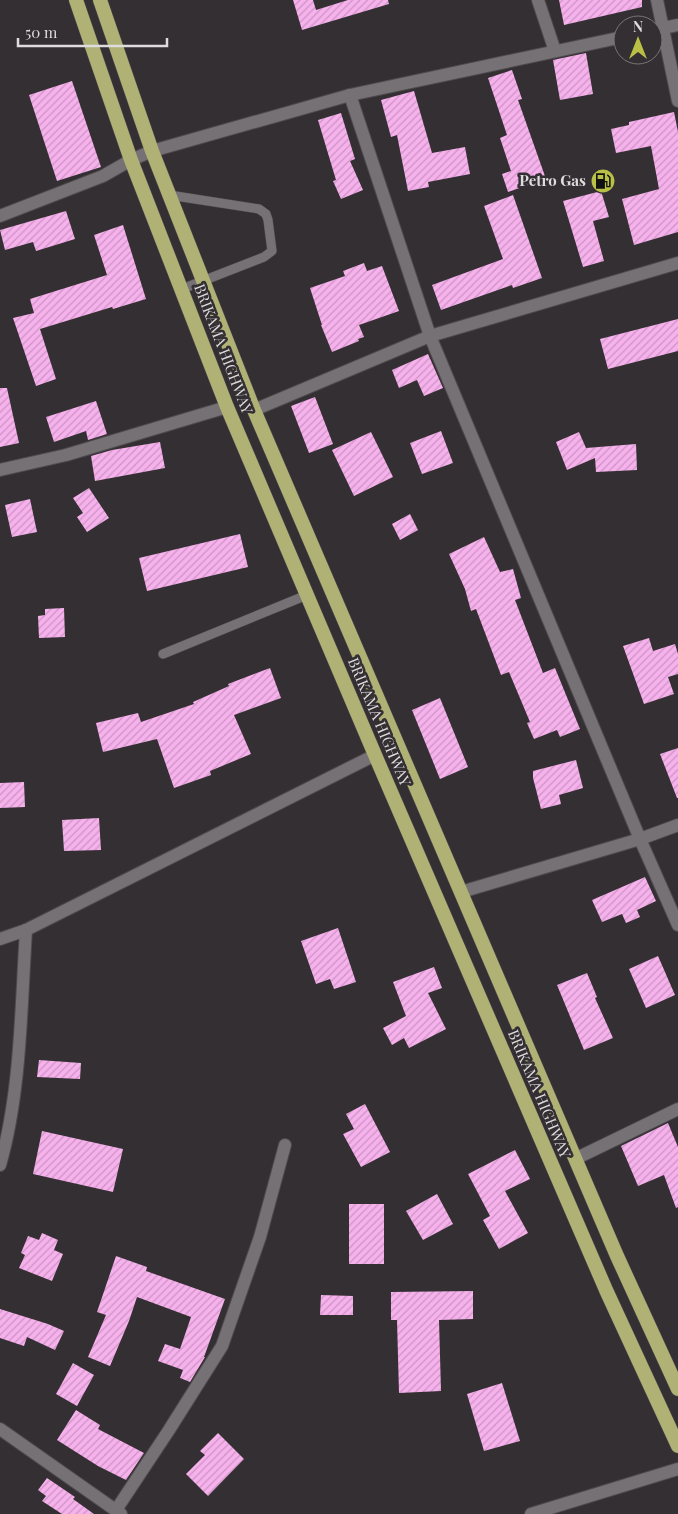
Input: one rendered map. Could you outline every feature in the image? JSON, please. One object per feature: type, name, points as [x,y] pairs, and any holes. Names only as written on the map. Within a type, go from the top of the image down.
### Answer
[{"type":"highway","name":"BRIKAMA HIGHWAY","points":[[76,0],[131,160],[228,407],[374,754],[606,1290],[678,1446]]},
{"type":"highway","name":"BRIKAMA HIGHWAY","points":[[100,0],[152,152],[254,410],[577,1158],[617,1256],[678,1389]]},
{"type":"street","points":[[538,0],[555,51]]},
{"type":"street","points":[[657,0],[658,15]]},
{"type":"street","points":[[663,28],[678,24]]},
{"type":"street","points":[[0,216],[103,176],[131,160],[152,152],[350,95],[613,39]]},
{"type":"street","points":[[663,47],[678,101]]},
{"type":"street","points":[[350,95],[430,336],[640,839],[678,925]]},
{"type":"street","points":[[254,410],[430,336],[678,263]]},
{"type":"street","points":[[0,470],[66,455],[228,407]]},
{"type":"street","points":[[0,939],[26,930],[374,754]]},
{"type":"street","points":[[461,892],[640,839],[678,825]]},
{"type":"street","points":[[0,1165],[8,1136],[18,1049],[26,930]]},
{"type":"street","points":[[577,1158],[678,1109]]},
{"type":"street","points":[[0,1429],[118,1512],[222,1346],[260,1238],[285,1145]]},
{"type":"street","points":[[531,1514],[678,1469]]},
{"type":"lane","points":[[169,195],[259,209],[266,214],[272,251],[269,255],[182,289]]},
{"type":"lane","points":[[163,654],[307,595]]},
{"type":"building","points":[[293,0],[313,0],[316,10],[348,0],[388,0],[389,4],[302,30]]},
{"type":"building","points":[[559,0],[642,0],[642,7],[564,25]]},
{"type":"building","points":[[586,53],[593,94],[560,100],[553,60]]},
{"type":"building","points":[[512,70],[522,99],[518,100],[546,179],[508,192],[502,174],[511,171],[500,138],[507,135],[488,78]]},
{"type":"building","points":[[72,81],[101,167],[57,181],[29,95]]},
{"type":"building","points":[[414,91],[432,153],[465,147],[470,174],[428,182],[429,187],[408,191],[397,135],[391,137],[381,100]]},
{"type":"building","points":[[674,112],[678,132],[678,232],[634,245],[622,199],[659,189],[651,146],[616,153],[611,129],[629,125],[629,122]]},
{"type":"building","points":[[341,113],[355,159],[350,161],[363,190],[341,199],[333,181],[336,180],[318,120]]},
{"type":"building","points":[[601,191],[609,217],[593,221],[604,261],[583,267],[563,201]]},
{"type":"building","points":[[513,195],[542,278],[513,288],[512,285],[441,310],[432,285],[503,259],[484,206]]},
{"type":"building","points":[[66,211],[75,239],[36,251],[33,242],[5,250],[0,230]]},
{"type":"building","points":[[123,225],[146,299],[113,309],[112,307],[40,329],[56,379],[36,386],[13,318],[34,313],[30,299],[107,275],[94,235]]},
{"type":"building","points":[[364,263],[367,271],[382,266],[399,311],[359,325],[364,337],[332,352],[321,325],[310,288],[345,276],[343,271]]},
{"type":"building","points":[[678,319],[678,351],[608,369],[600,339]]},
{"type":"building","points":[[428,354],[443,388],[424,396],[417,380],[399,388],[392,370]]},
{"type":"building","points":[[0,388],[7,388],[19,443],[0,447]]},
{"type":"building","points":[[315,397],[333,444],[309,453],[291,406]]},
{"type":"building","points":[[96,401],[107,434],[88,440],[86,431],[54,442],[46,417]]},
{"type":"building","points":[[441,431],[453,463],[422,474],[410,443]]},
{"type":"building","points":[[371,432],[393,477],[354,496],[332,450]]},
{"type":"building","points":[[579,432],[586,448],[636,444],[637,470],[596,472],[595,458],[567,470],[556,442]]},
{"type":"building","points":[[160,442],[165,468],[95,481],[91,456],[112,450]]},
{"type":"building","points":[[89,488],[109,518],[87,532],[77,517],[83,513],[73,498]]},
{"type":"building","points":[[30,499],[37,532],[12,537],[5,505]]},
{"type":"building","points":[[410,514],[418,530],[400,540],[392,524]]},
{"type":"building","points":[[240,534],[248,567],[147,591],[139,558]]},
{"type":"building","points":[[484,537],[500,572],[513,569],[521,598],[515,600],[543,673],[555,668],[580,729],[560,737],[557,730],[534,739],[527,723],[530,722],[509,672],[501,675],[476,609],[471,611],[465,589],[449,554]]},
{"type":"building","points":[[64,608],[65,637],[39,638],[38,616],[45,615],[45,609]]},
{"type":"building","points":[[649,638],[653,651],[675,644],[678,654],[678,674],[668,677],[674,694],[644,704],[623,646]]},
{"type":"building","points":[[270,668],[281,698],[234,715],[251,754],[210,771],[211,775],[174,788],[157,739],[103,752],[96,723],[138,713],[141,722],[194,704],[193,702],[229,686],[228,684]]},
{"type":"building","points":[[440,698],[468,767],[440,779],[412,710]]},
{"type":"building","points":[[678,748],[678,798],[677,798],[660,754]]},
{"type":"building","points":[[576,760],[583,788],[559,795],[561,804],[541,809],[533,771]]},
{"type":"building","points":[[24,782],[25,807],[0,808],[0,783]]},
{"type":"building","points":[[99,818],[101,850],[64,851],[62,820]]},
{"type":"building","points":[[645,877],[656,901],[637,910],[640,917],[626,923],[622,914],[602,922],[592,900]]},
{"type":"building","points":[[338,928],[356,982],[334,989],[330,979],[316,984],[301,941]]},
{"type":"building","points":[[658,956],[675,995],[646,1008],[629,969]]},
{"type":"building","points":[[434,967],[442,988],[428,993],[446,1029],[409,1048],[404,1038],[392,1045],[383,1028],[406,1016],[393,982]]},
{"type":"building","points":[[587,973],[597,997],[595,998],[613,1038],[584,1050],[557,985]]},
{"type":"building","points":[[39,1060],[81,1063],[80,1079],[37,1077]]},
{"type":"building","points":[[365,1104],[390,1152],[361,1167],[343,1134],[354,1129],[346,1114]]},
{"type":"building","points":[[668,1123],[678,1147],[678,1207],[676,1208],[664,1175],[638,1186],[621,1146]]},
{"type":"building","points":[[42,1131],[123,1149],[113,1192],[33,1174]]},
{"type":"building","points":[[515,1150],[530,1179],[505,1191],[528,1233],[499,1249],[483,1220],[490,1216],[468,1174]]},
{"type":"building","points":[[437,1194],[453,1224],[423,1240],[406,1211]]},
{"type":"building","points":[[349,1204],[384,1204],[384,1264],[349,1264]]},
{"type":"building","points":[[42,1233],[58,1240],[54,1250],[63,1254],[52,1281],[19,1268],[25,1255],[21,1253],[28,1236],[39,1240]]},
{"type":"building","points":[[116,1256],[147,1267],[146,1271],[225,1299],[205,1357],[190,1382],[180,1378],[183,1370],[158,1361],[165,1344],[180,1349],[191,1317],[137,1297],[110,1366],[88,1357],[106,1315],[97,1312]]},
{"type":"building","points":[[473,1291],[473,1319],[439,1320],[441,1391],[399,1393],[397,1320],[391,1320],[391,1292]]},
{"type":"building","points":[[321,1295],[353,1296],[353,1315],[320,1315]]},
{"type":"building","points":[[0,1309],[64,1331],[55,1350],[27,1337],[24,1346],[0,1338]]},
{"type":"building","points":[[73,1363],[94,1375],[77,1406],[56,1394]]},
{"type":"building","points":[[502,1383],[520,1441],[484,1451],[467,1394]]},
{"type":"building","points":[[76,1410],[100,1425],[98,1429],[144,1453],[126,1480],[98,1466],[57,1440]]},
{"type":"building","points":[[218,1433],[244,1459],[208,1496],[186,1474],[205,1455],[200,1451]]},
{"type":"building","points":[[47,1478],[75,1497],[73,1499],[94,1514],[62,1514],[42,1501],[46,1496],[38,1490]]},
{"type":"place","name":"Petro Gas","points":[[603,181]]}]
